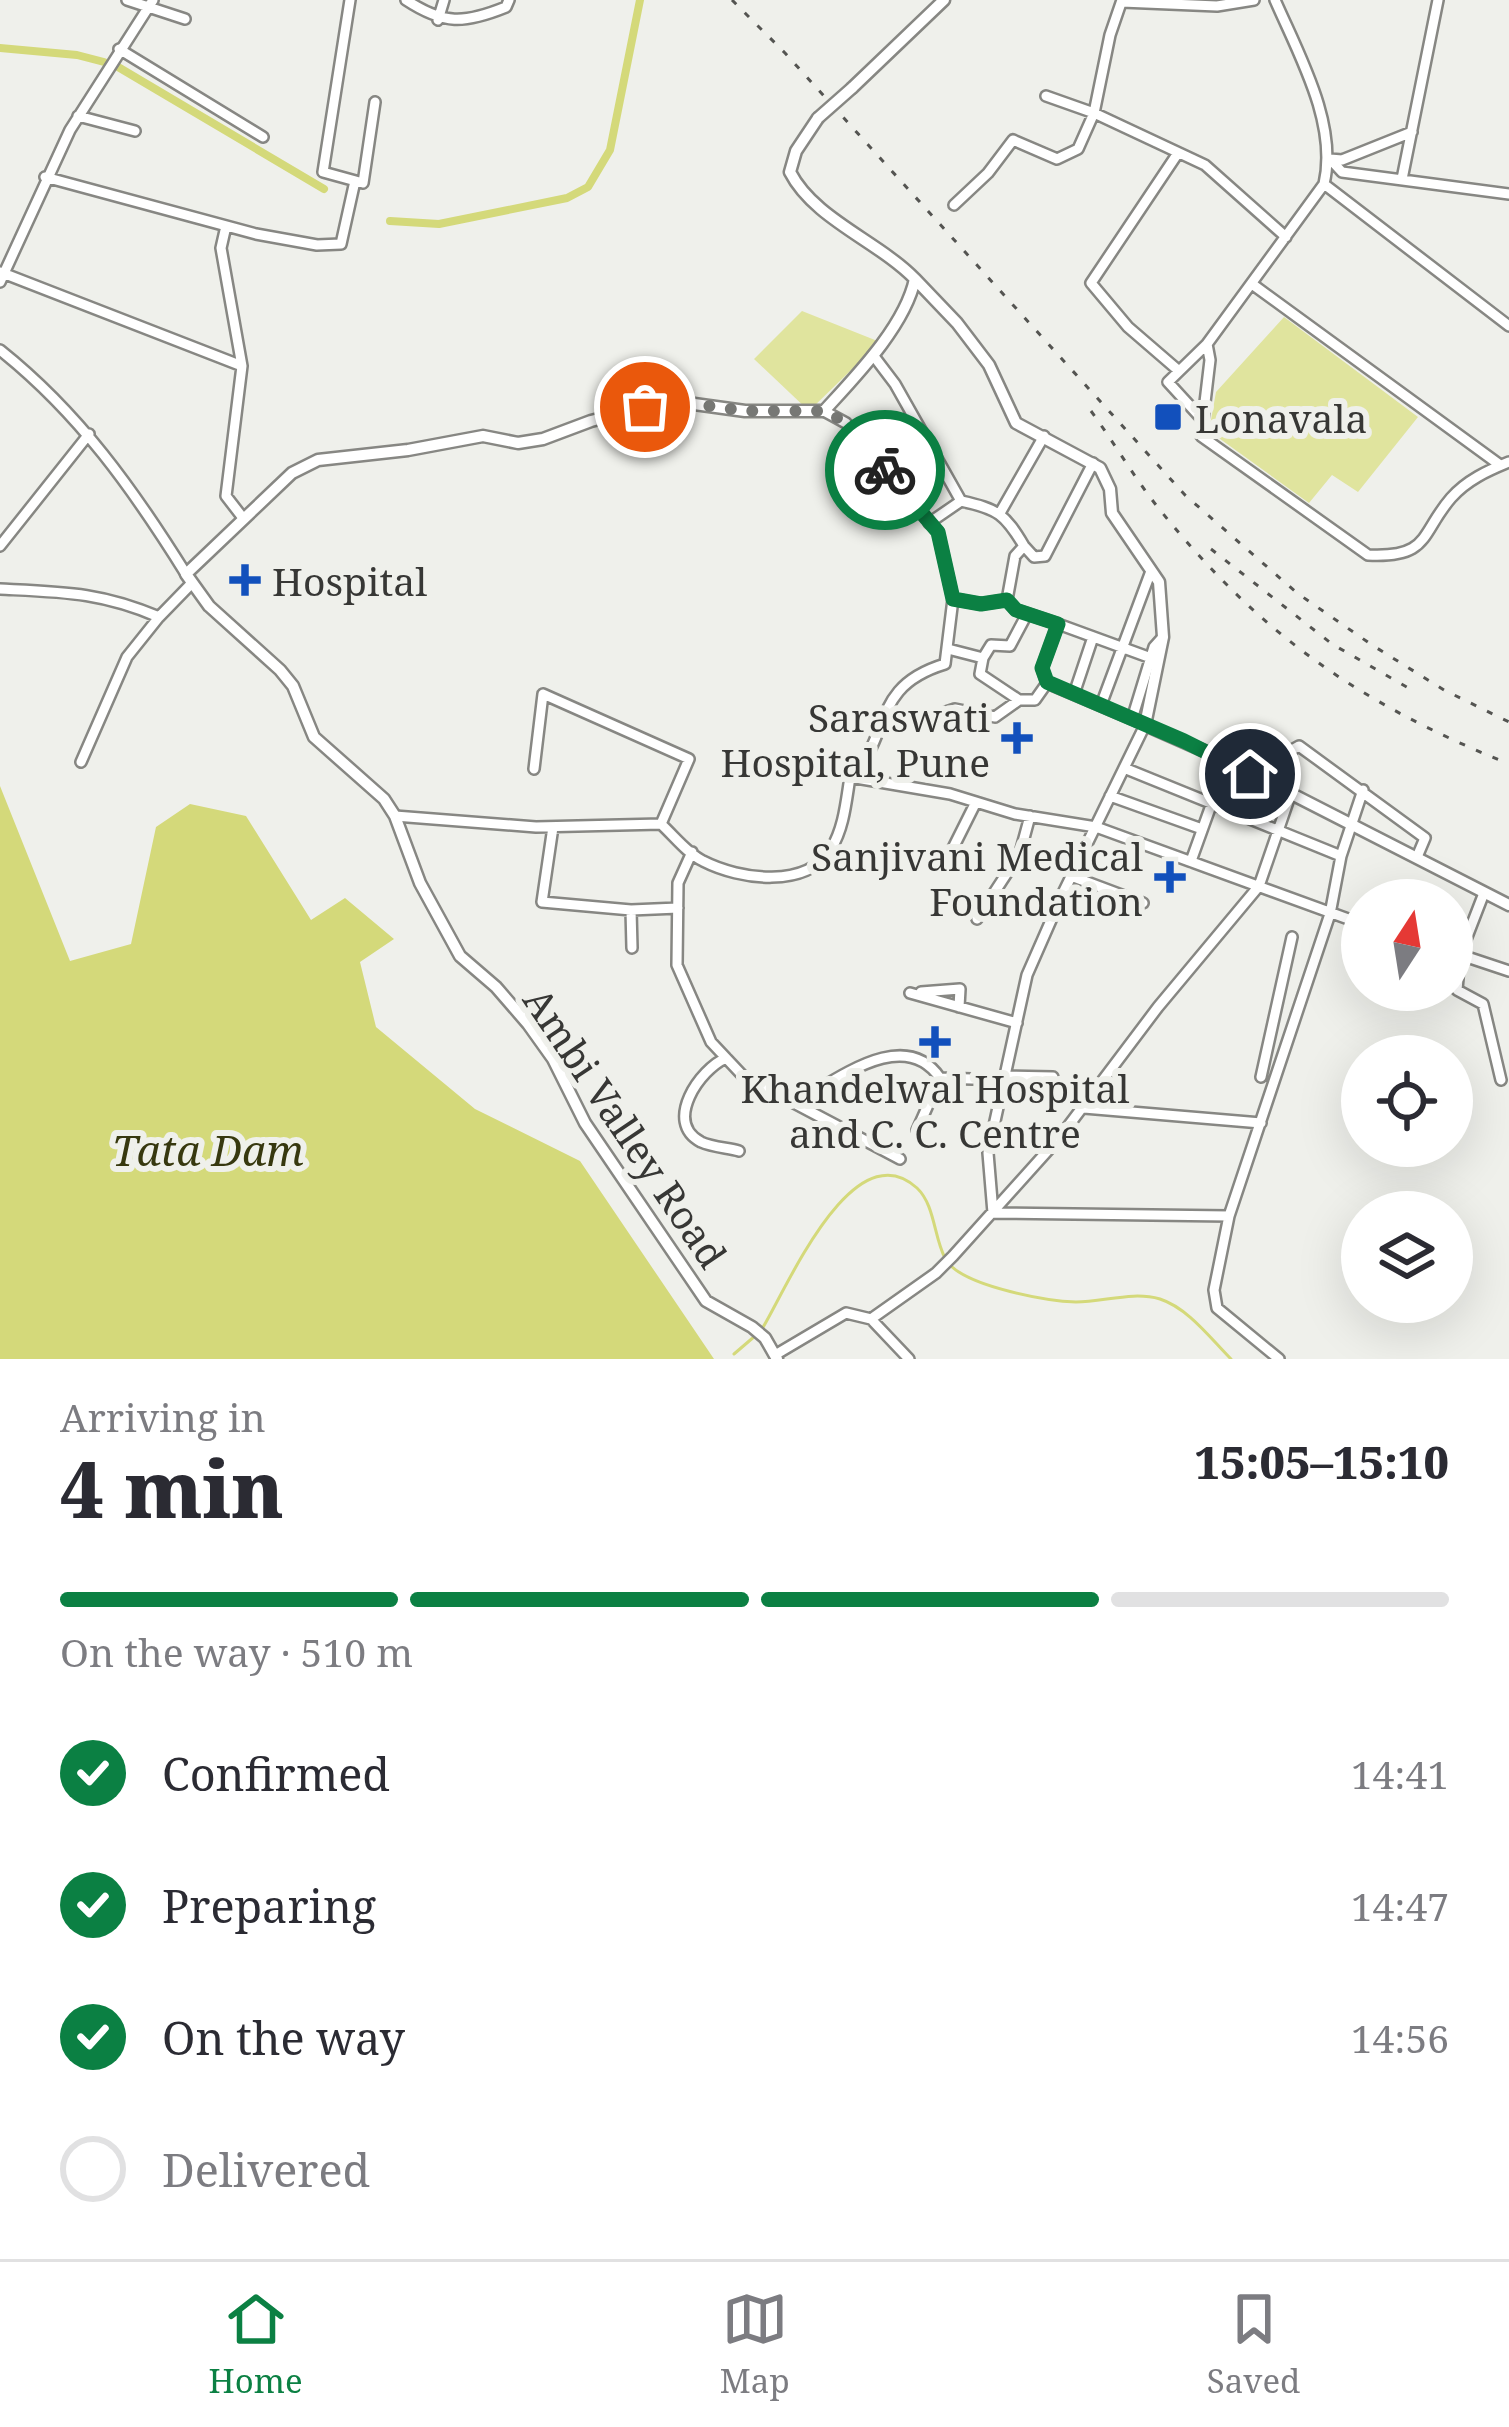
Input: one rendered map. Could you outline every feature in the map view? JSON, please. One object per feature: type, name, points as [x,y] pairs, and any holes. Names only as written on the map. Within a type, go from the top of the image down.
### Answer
[{"type":"main road","points":[[937,3],[818,118],[796,151],[790,172],[799,190],[891,255],[957,323],[989,365],[1016,423],[1100,468],[1110,489],[1112,513],[1159,582],[1163,637],[1145,725],[1227,761],[1509,905]]},
{"type":"main road","points":[[189,579],[292,472],[318,460],[483,436],[518,443],[645,407],[687,403],[746,411],[824,411],[874,355],[903,313],[915,279]]},
{"type":"main road","name":"Ambi Valley Road","points":[[189,579],[208,606],[293,686],[314,737],[384,799],[460,956],[528,1024],[553,1059],[585,1123],[706,1301],[752,1327],[776,1357]]},
{"type":"street","points":[[127,0],[150,4],[185,20]]},
{"type":"street","points":[[350,0],[323,172],[362,184],[375,102]]},
{"type":"street","points":[[406,0],[439,20],[476,20],[506,8],[508,0]]},
{"type":"street","points":[[439,20],[443,0]]},
{"type":"street","points":[[954,205],[988,173],[1013,140],[1057,159],[1078,149],[1094,113],[1110,34],[1122,1],[1217,6],[1254,0]]},
{"type":"street","points":[[1202,419],[1168,382],[1208,344],[1252,284],[1324,184],[1330,159],[1310,78],[1275,0]]},
{"type":"street","points":[[1402,179],[1438,0]]},
{"type":"street","points":[[150,4],[78,116],[1,276],[242,366]]},
{"type":"street","points":[[119,49],[262,136]]},
{"type":"street","points":[[1046,96],[1205,165],[1286,237]]},
{"type":"street","points":[[78,116],[135,131]]},
{"type":"street","points":[[1330,159],[1342,160],[1412,132]]},
{"type":"street","points":[[1178,153],[1091,283],[1128,327],[1179,371]]},
{"type":"street","points":[[1330,159],[1342,172],[1509,194]]},
{"type":"street","points":[[45,177],[226,226],[317,245],[341,244],[355,181]]},
{"type":"street","points":[[1324,184],[1509,326]]},
{"type":"street","points":[[226,226],[221,248],[242,366],[226,496],[243,518]]},
{"type":"street","points":[[1208,344],[1202,436],[1368,555],[1391,556],[1424,541],[1449,500],[1469,481],[1505,464],[1252,284]]},
{"type":"street","points":[[0,350],[55,395],[89,434],[140,500],[189,579],[128,657],[81,762]]},
{"type":"street","points":[[874,355],[962,501],[1000,513],[1034,556],[1045,556],[1093,463]]},
{"type":"street","points":[[395,816],[553,827],[661,824],[701,861],[749,874],[811,872],[830,853],[841,828],[850,777],[865,763],[881,719],[897,693],[920,672],[945,664],[953,599],[938,532],[847,423],[824,411]]},
{"type":"street","points":[[0,546],[89,434]]},
{"type":"street","points":[[1000,513],[1044,436]]},
{"type":"street","points":[[929,523],[962,501]]},
{"type":"street","points":[[1007,600],[1015,556],[1024,546]]},
{"type":"street","points":[[1101,705],[1151,571]]},
{"type":"street","points":[[0,589],[118,599],[159,617]]},
{"type":"street","points":[[953,599],[981,604],[1007,600]]},
{"type":"street","points":[[1007,600],[1016,610],[1151,658]]},
{"type":"street","points":[[1027,614],[1010,646],[991,645],[980,674],[1019,700],[1035,700],[1047,682]]},
{"type":"street","points":[[993,1213],[988,1153],[1027,975],[1145,725],[1047,682],[1042,668],[1058,624]]},
{"type":"street","points":[[1074,694],[1093,637]]},
{"type":"street","points":[[1132,718],[1151,658],[1163,637]]},
{"type":"street","points":[[948,649],[983,658]]},
{"type":"street","points":[[535,770],[543,694],[689,759],[661,824]]},
{"type":"street","points":[[881,719],[955,709],[994,717],[1019,700]]},
{"type":"street","points":[[1250,774],[1299,746],[1425,838],[1417,857]]},
{"type":"street","points":[[1191,861],[1227,761]]},
{"type":"street","points":[[1124,768],[1341,856]]},
{"type":"street","points":[[850,777],[1096,826],[1341,917]]},
{"type":"street","points":[[1279,1359],[1217,1308],[1214,1290],[1229,1216],[1330,914],[1341,856],[1363,790]]},
{"type":"street","points":[[1110,796],[1202,829]]},
{"type":"street","points":[[871,1318],[936,1273],[1084,1108],[1158,1006],[1259,886],[1290,796]]},
{"type":"street","points":[[948,858],[976,802]]},
{"type":"street","points":[[977,919],[1020,853],[1030,816]]},
{"type":"street","points":[[553,827],[542,902],[631,910],[678,908]]},
{"type":"street","points":[[692,852],[678,883],[677,964],[700,1023],[743,1076],[900,1159]]},
{"type":"street","points":[[1071,876],[1143,903]]},
{"type":"street","points":[[1473,916],[1484,892]]},
{"type":"street","points":[[631,910],[632,947]]},
{"type":"street","points":[[1261,1077],[1292,937]]},
{"type":"street","points":[[1473,959],[1509,971]]},
{"type":"street","points":[[1282,980],[1306,985]]},
{"type":"street","points":[[959,1006],[960,989],[910,993],[1017,1022]]},
{"type":"street","points":[[1473,999],[1483,1004],[1501,1080]]},
{"type":"street","points":[[795,1103],[886,1055],[906,1053],[931,1064],[940,1078]]},
{"type":"street","points":[[726,1058],[710,1065],[701,1078],[686,1108],[685,1126],[701,1142],[740,1151]]},
{"type":"street","points":[[940,1078],[1053,1077]]},
{"type":"street","points":[[917,1130],[940,1078]]},
{"type":"street","points":[[1084,1108],[1261,1123]]},
{"type":"street","points":[[993,1213],[1229,1216]]},
{"type":"street","points":[[776,1357],[846,1313],[871,1318],[909,1359]]},
{"type":"shaded area","points":[[802,311],[880,342],[809,411],[754,359]]},
{"type":"shaded area","points":[[1284,317],[1418,417],[1358,492],[1332,475],[1309,503],[1209,431],[1216,392]]},
{"type":"water","name":"Tata Dam","points":[[0,786],[70,961],[131,944],[156,827],[190,804],[246,816],[311,920],[345,898],[394,939],[360,962],[376,1027],[475,1109],[580,1161],[714,1359],[0,1359]]},
{"type":"waterway","points":[[390,221],[439,224],[567,198],[588,187],[610,150],[640,0]]},
{"type":"waterway","points":[[0,48],[104,62]]},
{"type":"waterway","points":[[113,64],[324,189]]},
{"type":"waterway","points":[[762,1329],[824,1222],[846,1196],[869,1180],[893,1176],[917,1188],[927,1203],[945,1258]]},
{"type":"waterway","points":[[951,1266],[992,1286],[1046,1299],[1160,1299],[1189,1317],[1231,1359]]},
{"type":"waterway","points":[[734,1354],[755,1336]]},
{"type":"railway","points":[[732,0],[1185,495],[1297,593],[1444,690],[1509,722]]},
{"type":"railway","points":[[1091,411],[1142,486],[1198,555],[1276,630],[1360,690],[1509,764]]},
{"type":"railway","points":[[1211,549],[1332,644],[1417,693]]},
{"type":"way so far","points":[[645,407],[687,403],[746,411],[824,411],[847,423],[885,470]]},
{"type":"place","name":"Lonavala","points":[[1168,417]]},
{"type":"place","name":"Hospital","points":[[245,580]]},
{"type":"place","name":"Saraswati Hospital, Pune","points":[[1017,738]]},
{"type":"place","name":"Sanjivani Medical Foundation","points":[[1170,877]]},
{"type":"place","name":"Khandelwal Hospital and C. C. Centre","points":[[935,1042]]},
{"type":"route","points":[[885,470],[938,532],[953,599],[981,604],[1007,600],[1016,610],[1058,624],[1042,668],[1047,682],[1250,774]]}]
